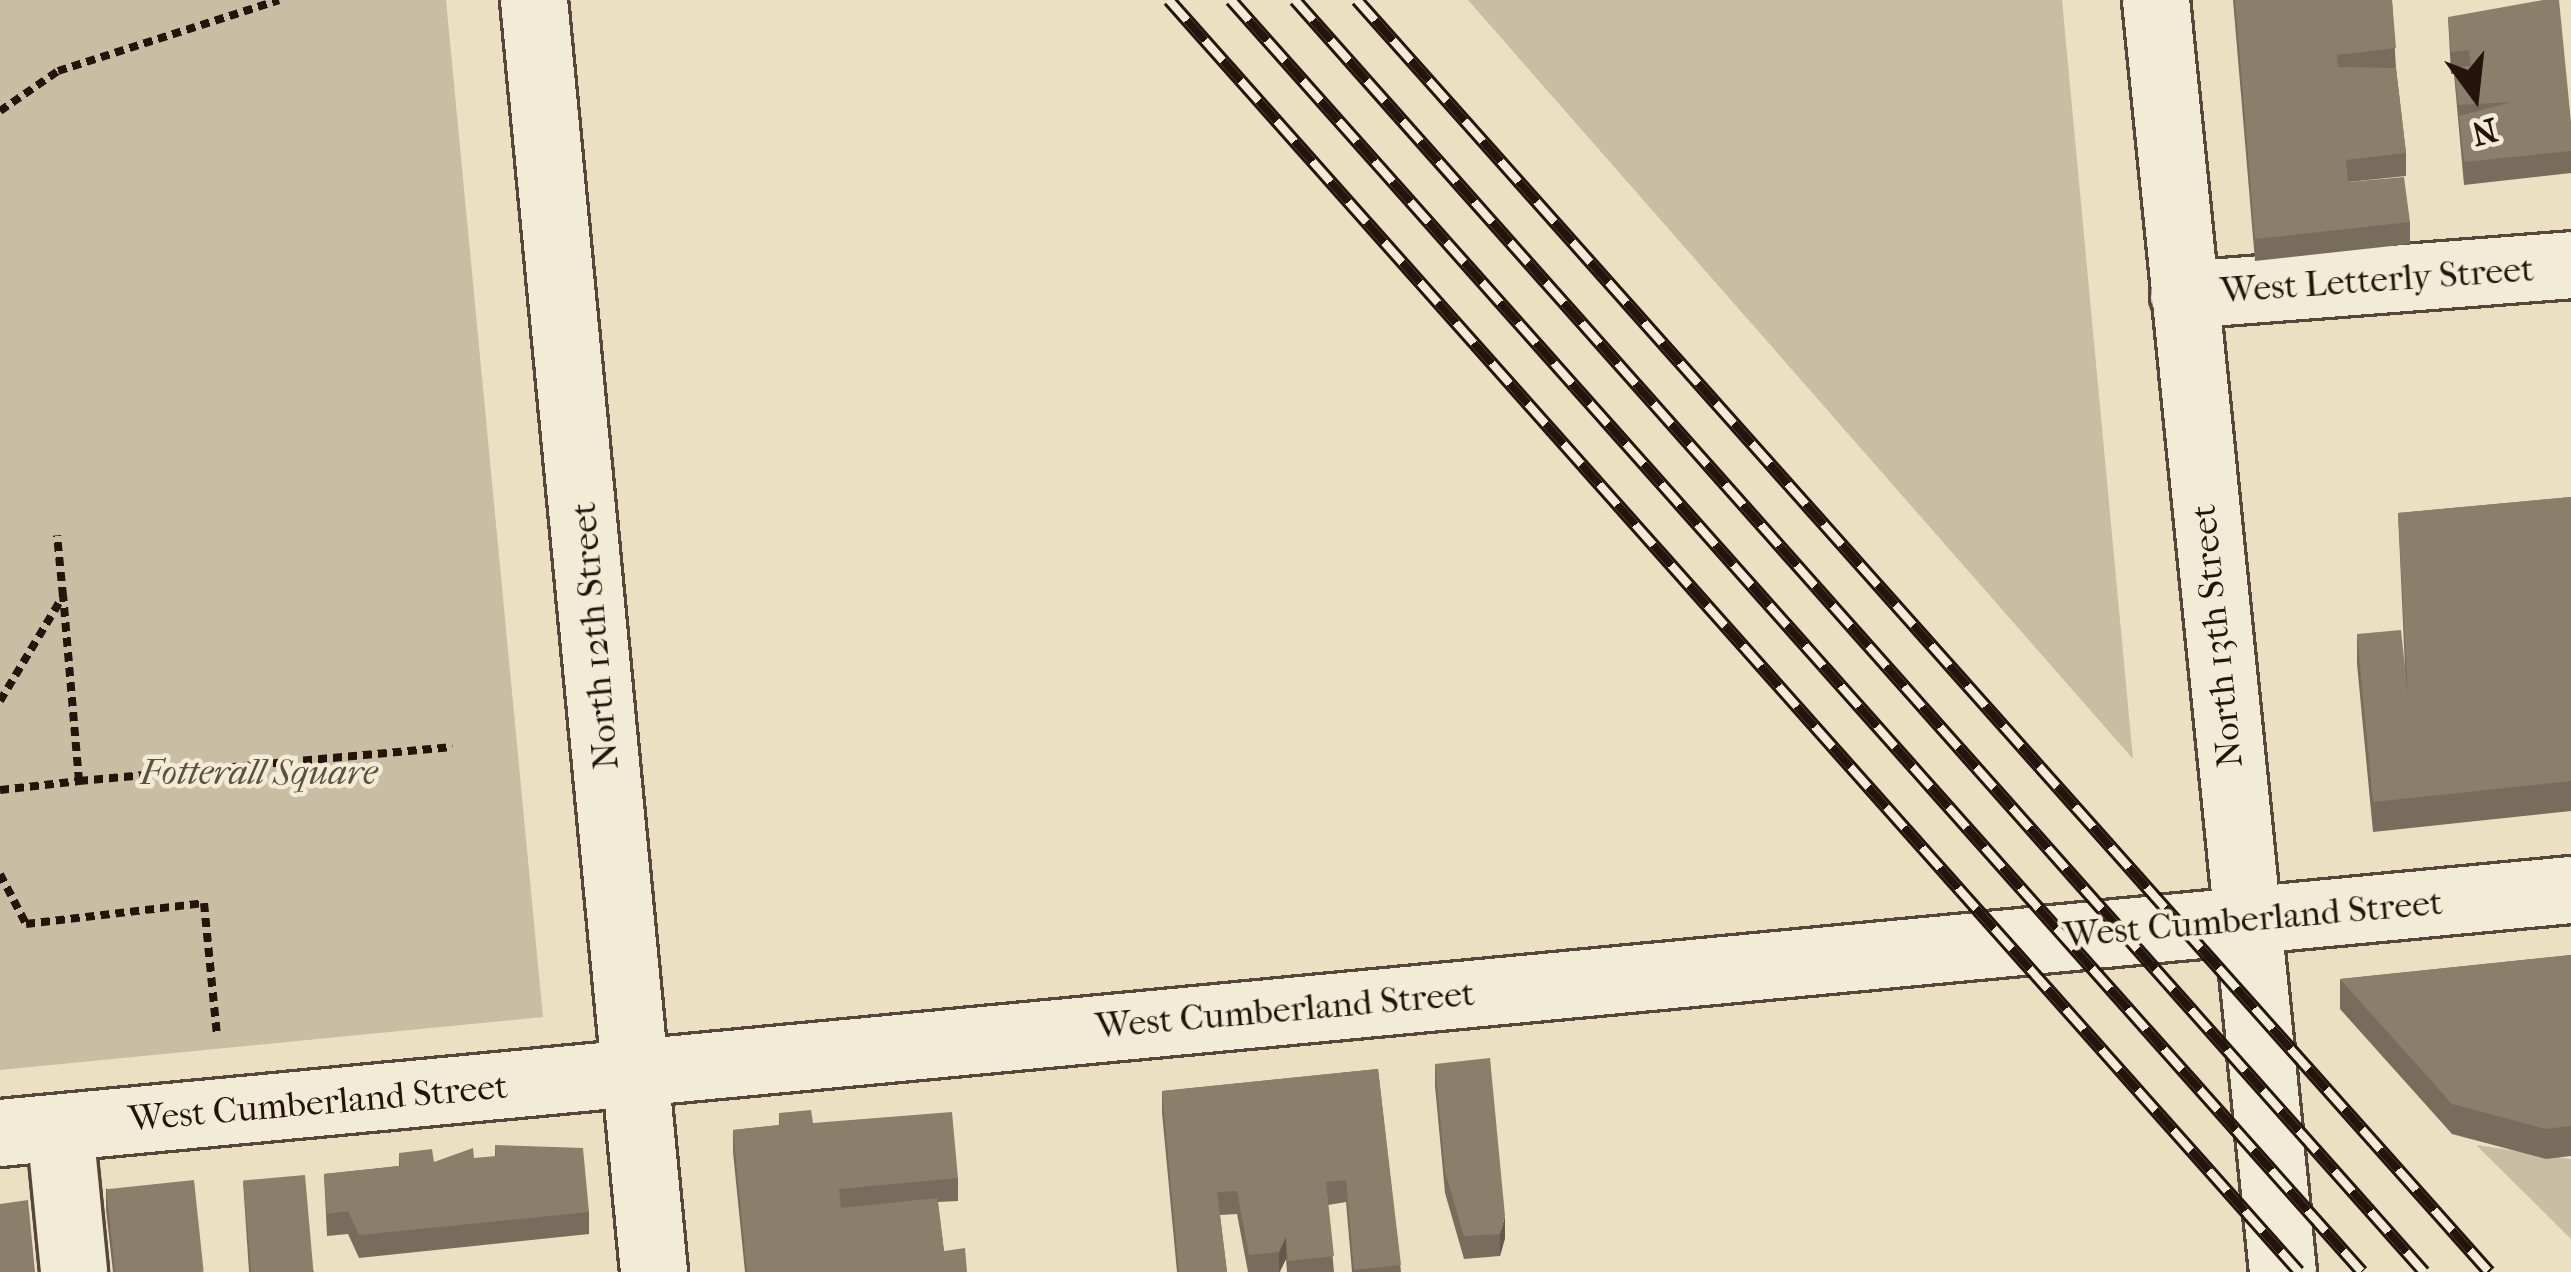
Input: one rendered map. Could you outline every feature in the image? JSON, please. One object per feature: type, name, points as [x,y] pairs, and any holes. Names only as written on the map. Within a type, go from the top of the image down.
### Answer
[{"type":"street","name":"North 12th Street","points":[[534,0],[654,1272]]},
{"type":"street","name":"North 13th Street","points":[[2156,0],[2283,1272]]},
{"type":"street","name":"West Letterly Street","points":[[2184,295],[2571,265]]},
{"type":"street","name":"West Cumberland Street","points":[[30,1130],[2571,890]]},
{"type":"street","points":[[30,1130],[74,1272]]},
{"type":"path","points":[[0,111],[58,71],[279,0]]},
{"type":"path","points":[[57,535],[79,781]]},
{"type":"path","points":[[0,700],[63,596]]},
{"type":"path","points":[[0,790],[452,747]]},
{"type":"path","points":[[0,874],[26,924],[204,903],[217,1035]]},
{"type":"green space","name":"Fotterall Square","points":[[0,0],[446,0],[543,1017],[0,1070]]},
{"type":"green space","points":[[1468,0],[2062,0],[2133,759]]},
{"type":"green space","points":[[2476,1145],[2571,1159],[2571,1239]]},
{"type":"building","points":[[2235,0],[2392,0],[2396,48],[2337,55],[2338,67],[2396,68],[2406,153],[2346,160],[2348,182],[2404,177],[2410,222],[2255,239]]},
{"type":"building","points":[[2559,0],[2571,151],[2464,162],[2459,116],[2512,102],[2458,105],[2454,67],[2471,66],[2469,50],[2451,52],[2448,17]]},
{"type":"building","points":[[2571,497],[2571,781],[2373,802],[2357,634],[2401,630],[2408,695],[2398,513]]},
{"type":"building","points":[[2571,955],[2571,1126],[2546,1129],[2452,1104],[2340,979]]},
{"type":"building","points":[[1490,1058],[1505,1216],[1500,1234],[1464,1236],[1445,1171],[1435,1064]]},
{"type":"building","points":[[1378,1069],[1401,1265],[1354,1270],[1346,1180],[1326,1182],[1334,1256],[1288,1261],[1286,1237],[1279,1252],[1249,1255],[1237,1191],[1217,1192],[1227,1272],[1179,1272],[1162,1091]]},
{"type":"building","points":[[811,1110],[813,1123],[952,1112],[958,1178],[839,1189],[841,1208],[937,1198],[944,1251],[965,1248],[967,1272],[747,1272],[733,1130],[780,1125],[779,1113]]},
{"type":"building","points":[[495,1145],[583,1148],[589,1212],[359,1235],[348,1211],[327,1214],[324,1174],[400,1166],[399,1153],[432,1149],[434,1162],[473,1148],[474,1158],[496,1156]]},
{"type":"building","points":[[305,1175],[313,1272],[251,1272],[243,1180]]},
{"type":"building","points":[[194,1180],[204,1271],[115,1272],[106,1189]]},
{"type":"building","points":[[28,1200],[35,1272],[0,1272],[0,1204]]},
{"type":"railway","points":[[1169,0],[2299,1272]]},
{"type":"railway","points":[[1231,0],[2362,1272]]},
{"type":"railway","points":[[1295,0],[2424,1272]]},
{"type":"railway","points":[[1357,0],[2489,1272]]}]
